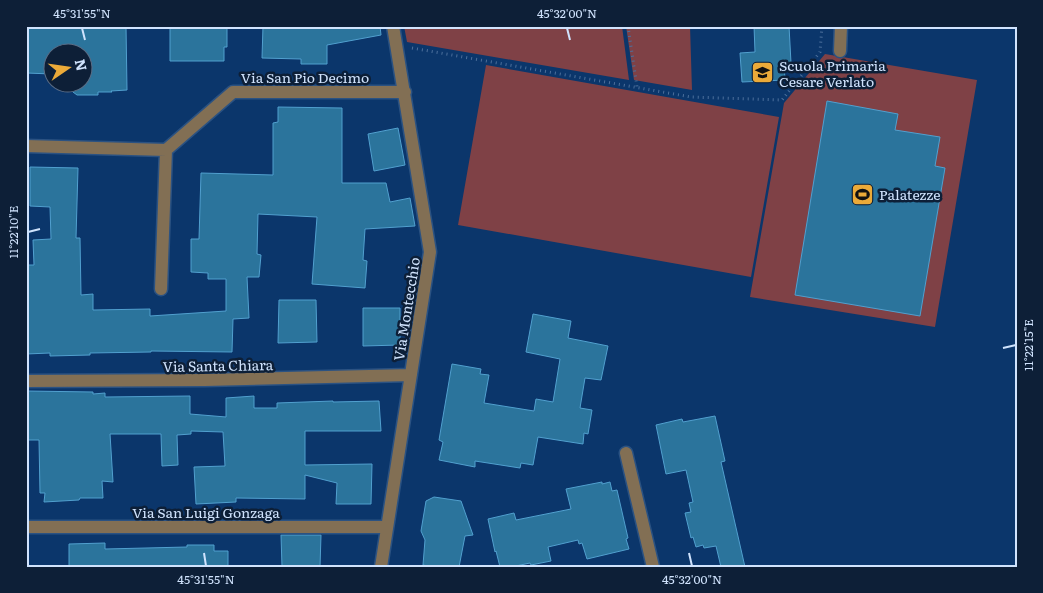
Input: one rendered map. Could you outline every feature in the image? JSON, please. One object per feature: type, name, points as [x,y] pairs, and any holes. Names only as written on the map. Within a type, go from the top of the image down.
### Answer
[{"type":"street","name":"Via Montecchio","points":[[381,567],[430,252],[393,26]]},
{"type":"street","points":[[840,51],[841,26]]},
{"type":"street","name":"Via San Pio Decimo","points":[[166,150],[233,92],[405,92]]},
{"type":"street","points":[[26,146],[166,150],[160,289]]},
{"type":"street","name":"Via Santa Chiara","points":[[26,381],[206,380],[411,375]]},
{"type":"street","points":[[626,453],[653,567]]},
{"type":"street","name":"Via San Luigi Gonzaga","points":[[26,527],[387,527]]},
{"type":"path","points":[[628,26],[636,87]]},
{"type":"path","points":[[397,46],[691,97],[782,100],[820,52],[822,26]]},
{"type":"shaded area","points":[[404,26],[622,26],[629,80],[407,42]]},
{"type":"shaded area","points":[[626,26],[690,26],[692,90],[634,80]]},
{"type":"shaded area","name":"Palatezze","points":[[825,54],[977,80],[935,327],[750,297],[784,103]]},
{"type":"shaded area","points":[[486,65],[779,117],[751,277],[458,225]]},
{"type":"building","points":[[26,26],[126,26],[127,90],[98,92],[98,95],[77,95],[73,92],[92,92],[92,42],[42,42],[42,74],[26,73]]},
{"type":"building","points":[[170,26],[227,26],[227,47],[224,47],[224,61],[170,61]]},
{"type":"building","points":[[263,26],[380,26],[381,35],[327,45],[327,64],[301,64],[301,59],[262,58]]},
{"type":"building","points":[[754,26],[789,26],[791,63],[784,63],[785,80],[742,82],[740,53],[755,52]]},
{"type":"building","points":[[827,101],[898,114],[895,130],[940,137],[935,166],[945,168],[920,316],[795,295]]},
{"type":"building","points":[[278,107],[342,108],[342,183],[386,183],[390,202],[410,198],[415,226],[365,229],[363,260],[367,261],[365,288],[312,284],[317,217],[258,214],[257,254],[261,255],[259,277],[247,277],[249,318],[233,319],[232,352],[151,351],[50,356],[50,353],[26,354],[26,265],[34,265],[33,240],[51,239],[50,207],[30,206],[30,167],[78,168],[76,238],[80,238],[81,295],[93,294],[93,310],[150,309],[150,316],[226,311],[226,279],[208,279],[208,273],[191,272],[191,239],[199,239],[201,173],[273,175],[273,123],[278,122]]},
{"type":"building","points":[[398,128],[405,165],[374,171],[368,134]]},
{"type":"building","points":[[279,300],[316,300],[317,342],[278,343]]},
{"type":"building","points":[[363,308],[400,308],[400,345],[363,346]]},
{"type":"building","points":[[533,314],[571,321],[568,338],[608,346],[601,380],[585,378],[580,408],[592,410],[588,434],[584,433],[583,444],[538,437],[533,465],[521,463],[520,468],[475,461],[475,467],[439,460],[443,442],[439,440],[452,364],[481,369],[480,374],[489,375],[484,403],[534,411],[536,399],[553,402],[560,359],[526,352]]},
{"type":"building","points":[[26,391],[93,392],[93,394],[105,393],[105,397],[190,396],[190,414],[226,417],[226,398],[254,396],[254,408],[277,408],[277,403],[379,401],[381,431],[305,431],[305,465],[372,464],[371,504],[336,504],[337,483],[305,475],[305,499],[236,498],[236,502],[196,504],[194,467],[225,466],[223,432],[191,431],[191,434],[177,435],[178,465],[162,466],[161,434],[110,434],[113,482],[102,481],[103,498],[80,498],[79,500],[44,502],[45,493],[40,493],[39,440],[26,440]]},
{"type":"building","points":[[715,416],[725,461],[721,462],[745,567],[721,567],[716,546],[704,548],[703,545],[696,547],[693,537],[691,538],[685,513],[691,512],[689,503],[693,502],[686,470],[666,474],[656,425],[682,419],[683,422]]},
{"type":"building","points":[[602,482],[602,484],[610,482],[612,491],[617,490],[629,549],[587,559],[582,543],[579,544],[578,540],[548,547],[551,561],[531,565],[530,563],[500,567],[488,519],[514,513],[516,520],[571,509],[566,489]]},
{"type":"building","points":[[434,497],[461,501],[473,535],[465,536],[459,567],[423,565],[425,540],[421,531],[426,501]]},
{"type":"building","points":[[281,535],[321,535],[320,567],[282,567]]},
{"type":"building","points":[[105,543],[105,549],[214,545],[214,551],[228,551],[228,567],[69,567],[69,544]]},
{"type":"place","name":"Scuola Primaria Cesare Verlato","points":[[763,73]]},
{"type":"place","name":"Palatezze","points":[[863,194]]}]
